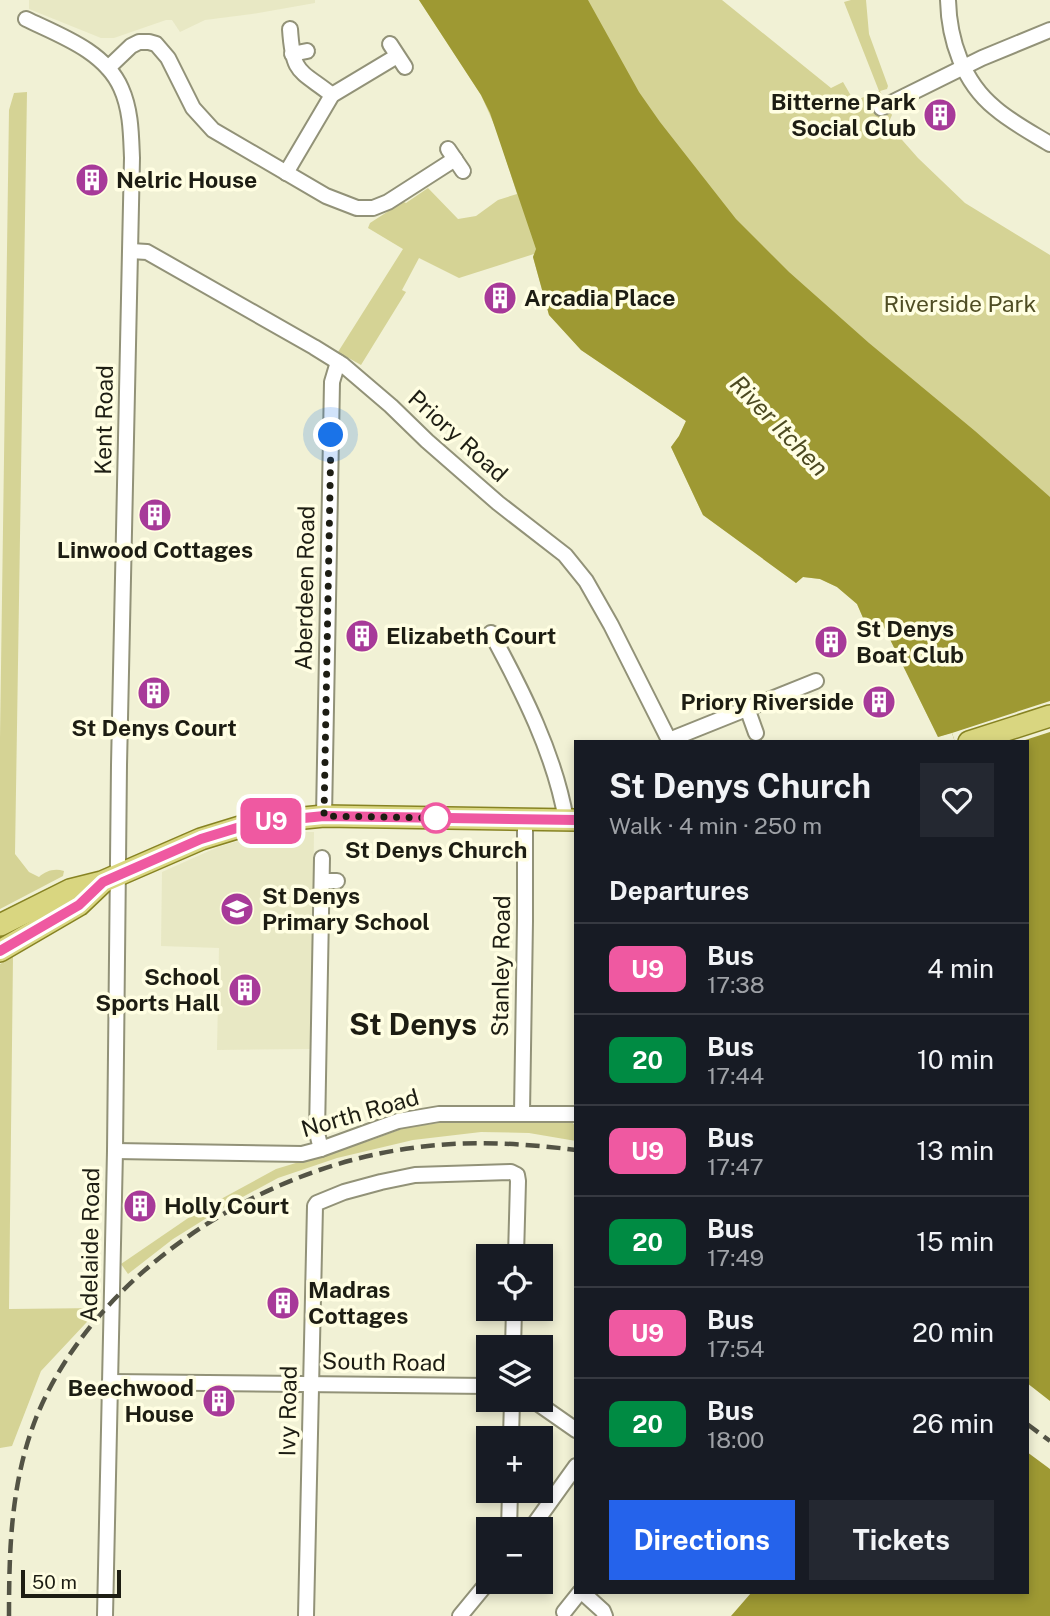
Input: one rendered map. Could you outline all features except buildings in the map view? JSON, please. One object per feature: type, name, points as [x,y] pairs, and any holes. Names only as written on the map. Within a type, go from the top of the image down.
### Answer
[{"type":"main road","points":[[976,740],[1050,716]]},
{"type":"main road","points":[[0,925],[70,890],[110,878],[201,839],[253,823],[324,816],[571,820]]},
{"type":"main road","points":[[7,947],[79,905],[110,878]]},
{"type":"street","points":[[948,0],[953,39],[963,68],[976,89],[993,107],[1050,144]]},
{"type":"street","name":"Kent Road","points":[[26,19],[81,46],[108,68],[121,86],[129,117],[132,158],[131,251],[110,878]]},
{"type":"street","points":[[290,29],[300,53],[301,73],[332,95]]},
{"type":"street","points":[[881,108],[982,58],[1050,30]]},
{"type":"street","points":[[108,68],[131,46],[139,42],[156,44],[168,58],[193,108],[207,125],[286,173],[348,205],[366,209],[388,202],[455,160]]},
{"type":"street","points":[[286,173],[332,95],[397,56]]},
{"type":"street","name":"Priory Road","points":[[131,251],[147,252],[338,362],[498,503],[565,555],[586,580],[668,740]]},
{"type":"street","name":"Aberdeen Road","points":[[324,816],[332,383],[338,362]]},
{"type":"street","points":[[491,633],[533,716],[564,807],[571,820]]},
{"type":"street","points":[[671,740],[816,681]]},
{"type":"street","points":[[747,708],[757,733]]},
{"type":"street","name":"Stanley Road","points":[[522,1113],[525,819]]},
{"type":"street","points":[[321,1149],[317,1133],[322,858]]},
{"type":"street","name":"Adelaide Road","points":[[105,1616],[115,1151],[110,878]]},
{"type":"street","points":[[322,881],[337,881]]},
{"type":"street","name":"North Road","points":[[115,1151],[302,1154],[398,1121],[439,1115],[574,1114]]},
{"type":"street","name":"Ivy Road","points":[[306,1616],[315,1206],[320,1201],[344,1192],[415,1175],[510,1172],[517,1175],[518,1181],[516,1244]]},
{"type":"street","name":"South Road","points":[[110,1382],[476,1386]]},
{"type":"street","points":[[550,1412],[574,1429]]},
{"type":"street","points":[[542,1517],[571,1484]]},
{"type":"street","points":[[460,1616],[478,1594]]},
{"type":"street","points":[[564,1612],[579,1594]]},
{"type":"street","points":[[583,1594],[605,1616]]},
{"type":"shaded area","points":[[29,0],[315,0],[315,3],[205,20],[180,32],[172,20],[166,20],[114,38],[101,38],[29,9]]},
{"type":"shaded area","name":"St Denys Primary School","points":[[314,832],[311,1049],[217,1050],[219,948],[161,946],[162,872],[218,847],[258,835]]},
{"type":"green space","name":"Riverside Park","points":[[419,0],[722,0],[831,88],[843,82],[854,101],[879,91],[844,2],[866,0],[869,34],[888,86],[880,91],[892,115],[888,124],[918,158],[965,203],[1050,255],[1050,701],[938,737],[881,621],[867,627],[857,604],[837,587],[820,579],[803,577],[796,583],[703,515],[671,447],[686,421],[581,350],[549,315],[534,254],[459,278],[419,258],[402,290],[406,292],[361,365],[338,352],[403,249],[368,228],[370,223],[400,200],[406,203],[428,188],[458,219],[476,216],[498,200],[517,194],[497,131],[481,95]]},
{"type":"green space","points":[[27,92],[15,854],[29,872],[39,877],[50,871],[64,871],[63,876],[0,909],[9,110],[14,93]]},
{"type":"green space","points":[[13,956],[9,1309],[100,1308],[41,1371],[12,1446],[0,1448],[0,964]]},
{"type":"green space","points":[[452,1121],[572,1122],[574,1141],[529,1133],[481,1132],[413,1140],[337,1158],[278,1178],[226,1206],[173,1239],[128,1274],[121,1264],[197,1212],[276,1169],[404,1128]]},
{"type":"water","name":"River Itchen","points":[[419,0],[588,0],[639,92],[736,219],[789,272],[869,343],[1050,497],[1050,1401],[1029,1385],[1029,740],[954,740],[952,733],[938,737],[881,621],[867,627],[857,604],[837,587],[820,579],[803,577],[796,583],[703,515],[671,447],[686,421],[581,350],[549,315],[533,257],[536,249],[490,113]]},
{"type":"water","points":[[1029,1453],[1050,1469],[1050,1616],[731,1616],[750,1594],[1029,1594]]},
{"type":"pier","points":[[1050,701],[1050,732],[1025,740],[954,740],[952,733]]},
{"type":"railway","points":[[9,1616],[11,1540],[16,1491],[36,1418],[63,1365],[98,1317],[141,1274],[189,1236],[242,1204],[297,1178],[355,1159],[412,1148],[474,1143],[574,1150]]},
{"type":"railway","points":[[1029,1425],[1050,1441]]},
{"type":"bus line","name":"U9","points":[[0,951],[79,905],[103,882],[201,839],[253,823],[324,816],[574,820]]},
{"type":"place","name":"Bitterne Park Social Club","points":[[940,115]]},
{"type":"place","name":"Nelric House","points":[[92,180]]},
{"type":"place","name":"Arcadia Place","points":[[500,298]]},
{"type":"place","name":"Linwood Cottages","points":[[155,515]]},
{"type":"place","name":"Elizabeth Court","points":[[362,636]]},
{"type":"place","name":"St Denys Boat Club","points":[[831,642]]},
{"type":"place","name":"St Denys Court","points":[[154,693]]},
{"type":"place","name":"Priory Riverside","points":[[879,702]]},
{"type":"place","name":"St Denys Church","points":[[436,818]]},
{"type":"place","name":"St Denys Primary School","points":[[237,909]]},
{"type":"place","name":"School Sports Hall","points":[[245,990]]},
{"type":"place","name":"Holly Court","points":[[140,1206]]},
{"type":"place","name":"Madras Cottages","points":[[283,1303]]},
{"type":"place","name":"Beechwood House","points":[[219,1401]]},
{"type":"district","name":"St Denys","points":[[413,1025]]},
{"type":"route","points":[[331,435],[324,816],[441,818],[436,818]]}]
